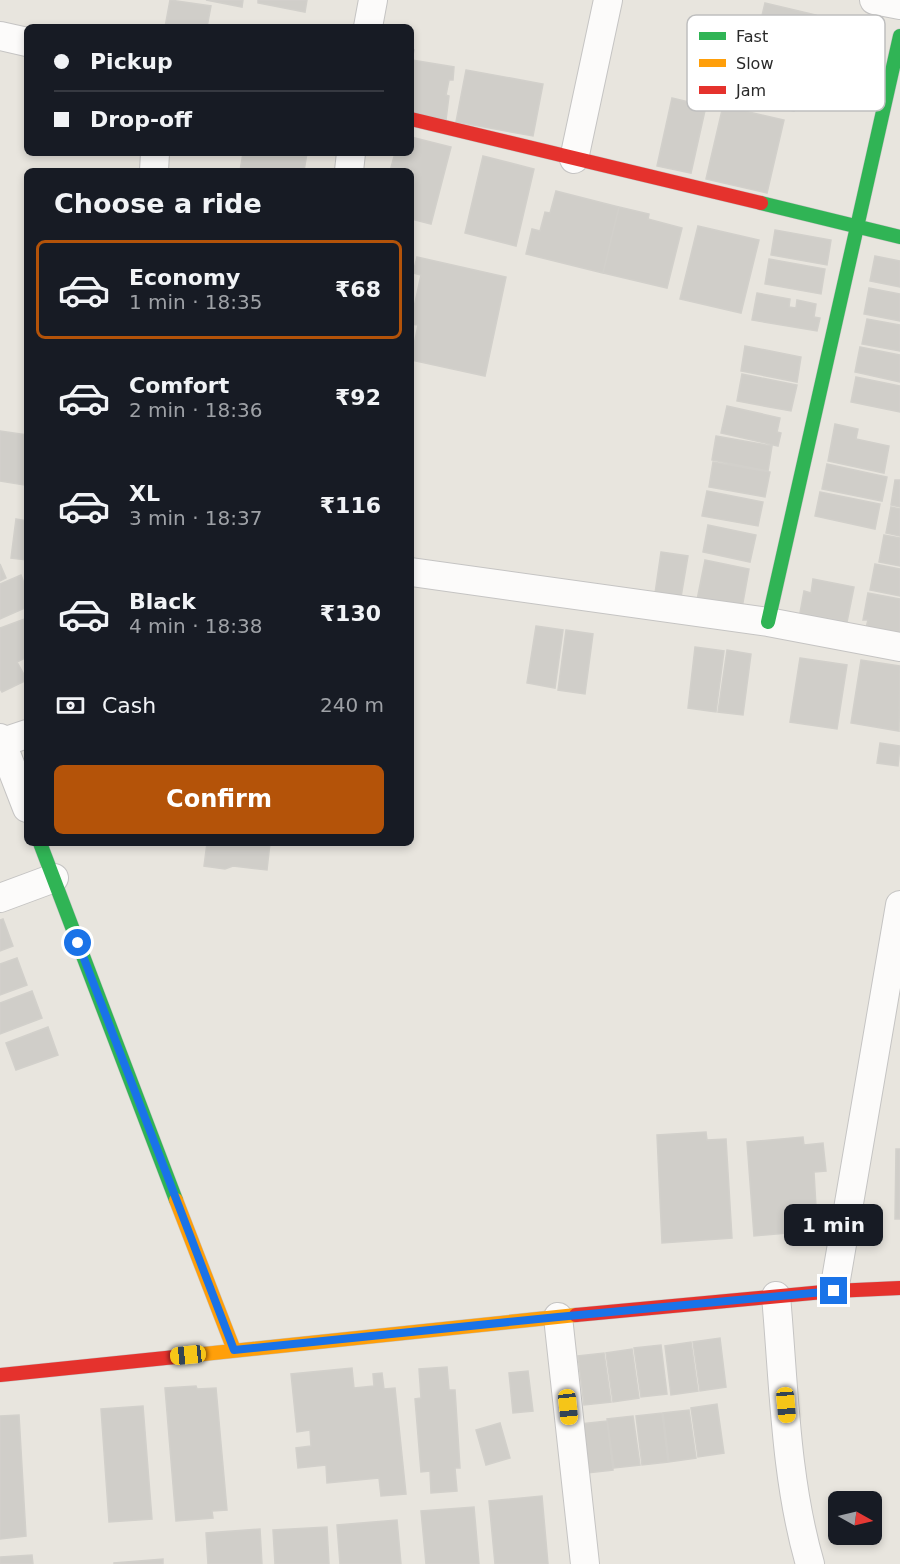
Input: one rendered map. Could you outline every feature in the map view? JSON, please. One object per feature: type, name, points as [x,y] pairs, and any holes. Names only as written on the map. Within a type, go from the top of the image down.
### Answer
[{"type":"street","points":[[369,24],[373,0]]},
{"type":"street","points":[[574,159],[608,0]]},
{"type":"street","points":[[874,0],[900,5]]},
{"type":"street","points":[[0,36],[24,41]]},
{"type":"street","points":[[885,103],[900,36]]},
{"type":"street","points":[[768,622],[883,111]]},
{"type":"street","points":[[414,120],[900,237]]},
{"type":"street","points":[[414,572],[768,622],[900,647]]},
{"type":"street","points":[[7,739],[24,798]]},
{"type":"street","points":[[41,846],[234,1350]]},
{"type":"street","points":[[0,898],[54,878]]},
{"type":"street","points":[[834,1291],[900,905]]},
{"type":"street","points":[[0,1375],[558,1317],[834,1291],[900,1288]]},
{"type":"street","points":[[776,1296],[794,1482],[800,1528],[810,1564]]},
{"type":"street","points":[[558,1317],[585,1564]]},
{"type":"building","points":[[170,0],[211,6],[208,24],[166,24]]},
{"type":"building","points":[[206,0],[243,0],[242,7]]},
{"type":"building","points":[[258,0],[307,0],[305,12],[258,3]]},
{"type":"building","points":[[765,3],[816,15],[762,15]]},
{"type":"building","points":[[414,60],[454,67],[453,80],[449,80],[446,95],[449,96],[446,120],[414,115]]},
{"type":"building","points":[[466,70],[543,84],[533,136],[456,122]]},
{"type":"building","points":[[672,98],[687,102],[687,111],[705,111],[691,173],[657,166]]},
{"type":"building","points":[[722,111],[745,111],[784,120],[767,193],[706,179]]},
{"type":"building","points":[[414,138],[451,147],[431,224],[414,220],[414,168],[391,168],[394,156],[414,156]]},
{"type":"building","points":[[242,156],[306,156],[304,168],[240,168]]},
{"type":"building","points":[[483,156],[534,169],[516,246],[465,233]]},
{"type":"building","points":[[556,191],[619,207],[603,273],[526,254],[532,229],[540,231],[545,212],[550,213]]},
{"type":"building","points":[[619,207],[649,214],[648,219],[682,228],[667,288],[603,273]]},
{"type":"building","points":[[698,226],[759,240],[741,313],[680,299]]},
{"type":"building","points":[[775,230],[831,240],[827,265],[771,255]]},
{"type":"building","points":[[875,256],[900,261],[900,287],[870,281]]},
{"type":"building","points":[[417,257],[506,277],[485,376],[414,361],[418,325],[414,324],[414,307],[421,275],[414,273]]},
{"type":"building","points":[[769,259],[825,269],[821,294],[765,284]]},
{"type":"building","points":[[869,288],[900,294],[900,321],[864,314]]},
{"type":"building","points":[[757,293],[790,299],[789,307],[796,308],[797,300],[816,304],[814,317],[820,318],[817,331],[752,320]]},
{"type":"building","points":[[867,319],[900,325],[900,351],[862,344]]},
{"type":"building","points":[[745,346],[801,357],[797,382],[741,371]]},
{"type":"building","points":[[860,347],[900,355],[900,382],[855,372]]},
{"type":"building","points":[[742,374],[797,385],[791,411],[737,401]]},
{"type":"building","points":[[856,377],[900,386],[900,412],[851,402]]},
{"type":"building","points":[[727,406],[780,418],[777,432],[781,433],[778,446],[721,433]]},
{"type":"building","points":[[835,424],[858,429],[856,439],[889,446],[884,473],[828,461]]},
{"type":"building","points":[[0,431],[24,435],[24,485],[0,481]]},
{"type":"building","points":[[716,436],[772,446],[768,471],[712,460]]},
{"type":"building","points":[[713,462],[770,472],[765,497],[709,487]]},
{"type":"building","points":[[827,464],[887,477],[882,501],[822,489]]},
{"type":"building","points":[[895,480],[900,480],[900,507],[891,505]]},
{"type":"building","points":[[707,491],[763,502],[758,526],[702,516]]},
{"type":"building","points":[[820,492],[880,504],[875,529],[815,516]]},
{"type":"building","points":[[891,507],[900,509],[900,536],[886,533]]},
{"type":"building","points":[[16,519],[24,520],[24,560],[11,558]]},
{"type":"building","points":[[708,525],[756,535],[750,562],[703,552]]},
{"type":"building","points":[[884,535],[900,538],[900,566],[879,562]]},
{"type":"building","points":[[661,552],[688,556],[680,603],[654,600]]},
{"type":"building","points":[[705,560],[749,569],[742,608],[697,600]]},
{"type":"building","points":[[0,564],[6,578],[0,581]]},
{"type":"building","points":[[875,564],[900,569],[900,596],[870,590]]},
{"type":"building","points":[[21,575],[24,583],[24,608],[0,619],[0,584]]},
{"type":"building","points":[[813,579],[854,587],[847,622],[800,613],[804,591],[811,593]]},
{"type":"building","points":[[868,593],[900,599],[900,635],[866,628],[868,620],[863,620]]},
{"type":"building","points":[[24,619],[24,658],[17,662],[24,675],[24,681],[2,692],[0,689],[0,628]]},
{"type":"building","points":[[536,626],[563,630],[555,688],[527,683]]},
{"type":"building","points":[[566,630],[593,634],[585,694],[558,690]]},
{"type":"building","points":[[695,647],[724,651],[716,712],[688,708]]},
{"type":"building","points":[[727,650],[751,654],[743,715],[718,712]]},
{"type":"building","points":[[800,658],[847,665],[837,729],[790,722]]},
{"type":"building","points":[[861,660],[900,666],[899,731],[851,723]]},
{"type":"building","points":[[880,743],[900,746],[898,766],[877,763]]},
{"type":"building","points":[[207,846],[270,846],[267,870],[233,866],[225,869],[204,866]]},
{"type":"building","points":[[3,919],[13,946],[0,951],[0,920]]},
{"type":"building","points":[[17,958],[27,985],[0,995],[0,964]]},
{"type":"building","points":[[32,991],[42,1018],[0,1034],[0,1003]]},
{"type":"building","points":[[48,1027],[58,1055],[16,1070],[6,1043]]},
{"type":"building","points":[[706,1132],[707,1140],[726,1139],[732,1238],[662,1243],[657,1135]]},
{"type":"building","points":[[803,1137],[804,1145],[823,1143],[826,1171],[814,1172],[816,1207],[808,1207],[810,1231],[754,1236],[747,1142]]},
{"type":"building","points":[[896,1149],[900,1149],[900,1219],[895,1219]]},
{"type":"building","points":[[720,1338],[726,1387],[700,1391],[693,1342]]},
{"type":"building","points":[[691,1342],[698,1391],[671,1395],[665,1346]]},
{"type":"building","points":[[661,1345],[667,1394],[641,1397],[634,1348]]},
{"type":"building","points":[[632,1349],[639,1398],[613,1402],[606,1353]]},
{"type":"building","points":[[604,1353],[611,1402],[584,1405],[578,1356]]},
{"type":"building","points":[[447,1367],[449,1390],[455,1390],[460,1468],[455,1468],[457,1491],[431,1493],[430,1471],[421,1472],[415,1399],[421,1398],[419,1369]]},
{"type":"building","points":[[352,1368],[354,1388],[374,1386],[373,1374],[382,1373],[384,1389],[395,1388],[406,1494],[381,1496],[379,1478],[327,1483],[326,1465],[298,1468],[296,1448],[311,1446],[310,1430],[297,1432],[291,1374]]},
{"type":"building","points":[[528,1371],[533,1411],[513,1413],[509,1373]]},
{"type":"building","points":[[196,1386],[197,1389],[216,1388],[227,1510],[212,1511],[213,1518],[176,1521],[165,1388]]},
{"type":"building","points":[[717,1404],[724,1453],[698,1457],[691,1408]]},
{"type":"building","points":[[143,1406],[152,1519],[109,1522],[101,1409]]},
{"type":"building","points":[[689,1410],[696,1458],[669,1462],[663,1413]]},
{"type":"building","points":[[662,1413],[668,1462],[642,1465],[636,1416]]},
{"type":"building","points":[[19,1415],[26,1536],[0,1539],[0,1416]]},
{"type":"building","points":[[633,1416],[640,1465],[614,1468],[607,1419]]},
{"type":"building","points":[[607,1421],[613,1470],[587,1473],[580,1424]]},
{"type":"building","points":[[500,1423],[510,1458],[486,1465],[476,1430]]},
{"type":"building","points":[[542,1496],[548,1564],[495,1564],[489,1501]]},
{"type":"building","points":[[474,1507],[479,1564],[426,1564],[421,1511]]},
{"type":"building","points":[[397,1520],[401,1564],[340,1564],[337,1525]]},
{"type":"building","points":[[327,1527],[329,1564],[275,1564],[273,1530]]},
{"type":"building","points":[[260,1529],[262,1564],[208,1564],[206,1533]]},
{"type":"building","points":[[32,1555],[33,1564],[0,1564],[0,1557]]},
{"type":"building","points":[[163,1559],[163,1564],[114,1564],[114,1563]]},
{"type":"traffic: fast","points":[[885,103],[900,36]]},
{"type":"traffic: fast","points":[[768,622],[883,111]]},
{"type":"traffic: fast","points":[[761,203],[900,237]]},
{"type":"traffic: fast","points":[[41,846],[176,1200]]},
{"type":"traffic: slow","points":[[176,1200],[234,1350]]},
{"type":"traffic: slow","points":[[185,1356],[576,1315]]},
{"type":"traffic: jam","points":[[414,120],[761,203]]},
{"type":"traffic: jam","points":[[576,1315],[834,1291],[900,1288]]},
{"type":"traffic: jam","points":[[0,1375],[185,1356]]},
{"type":"route","points":[[78,943],[234,1350],[834,1291]]}]
